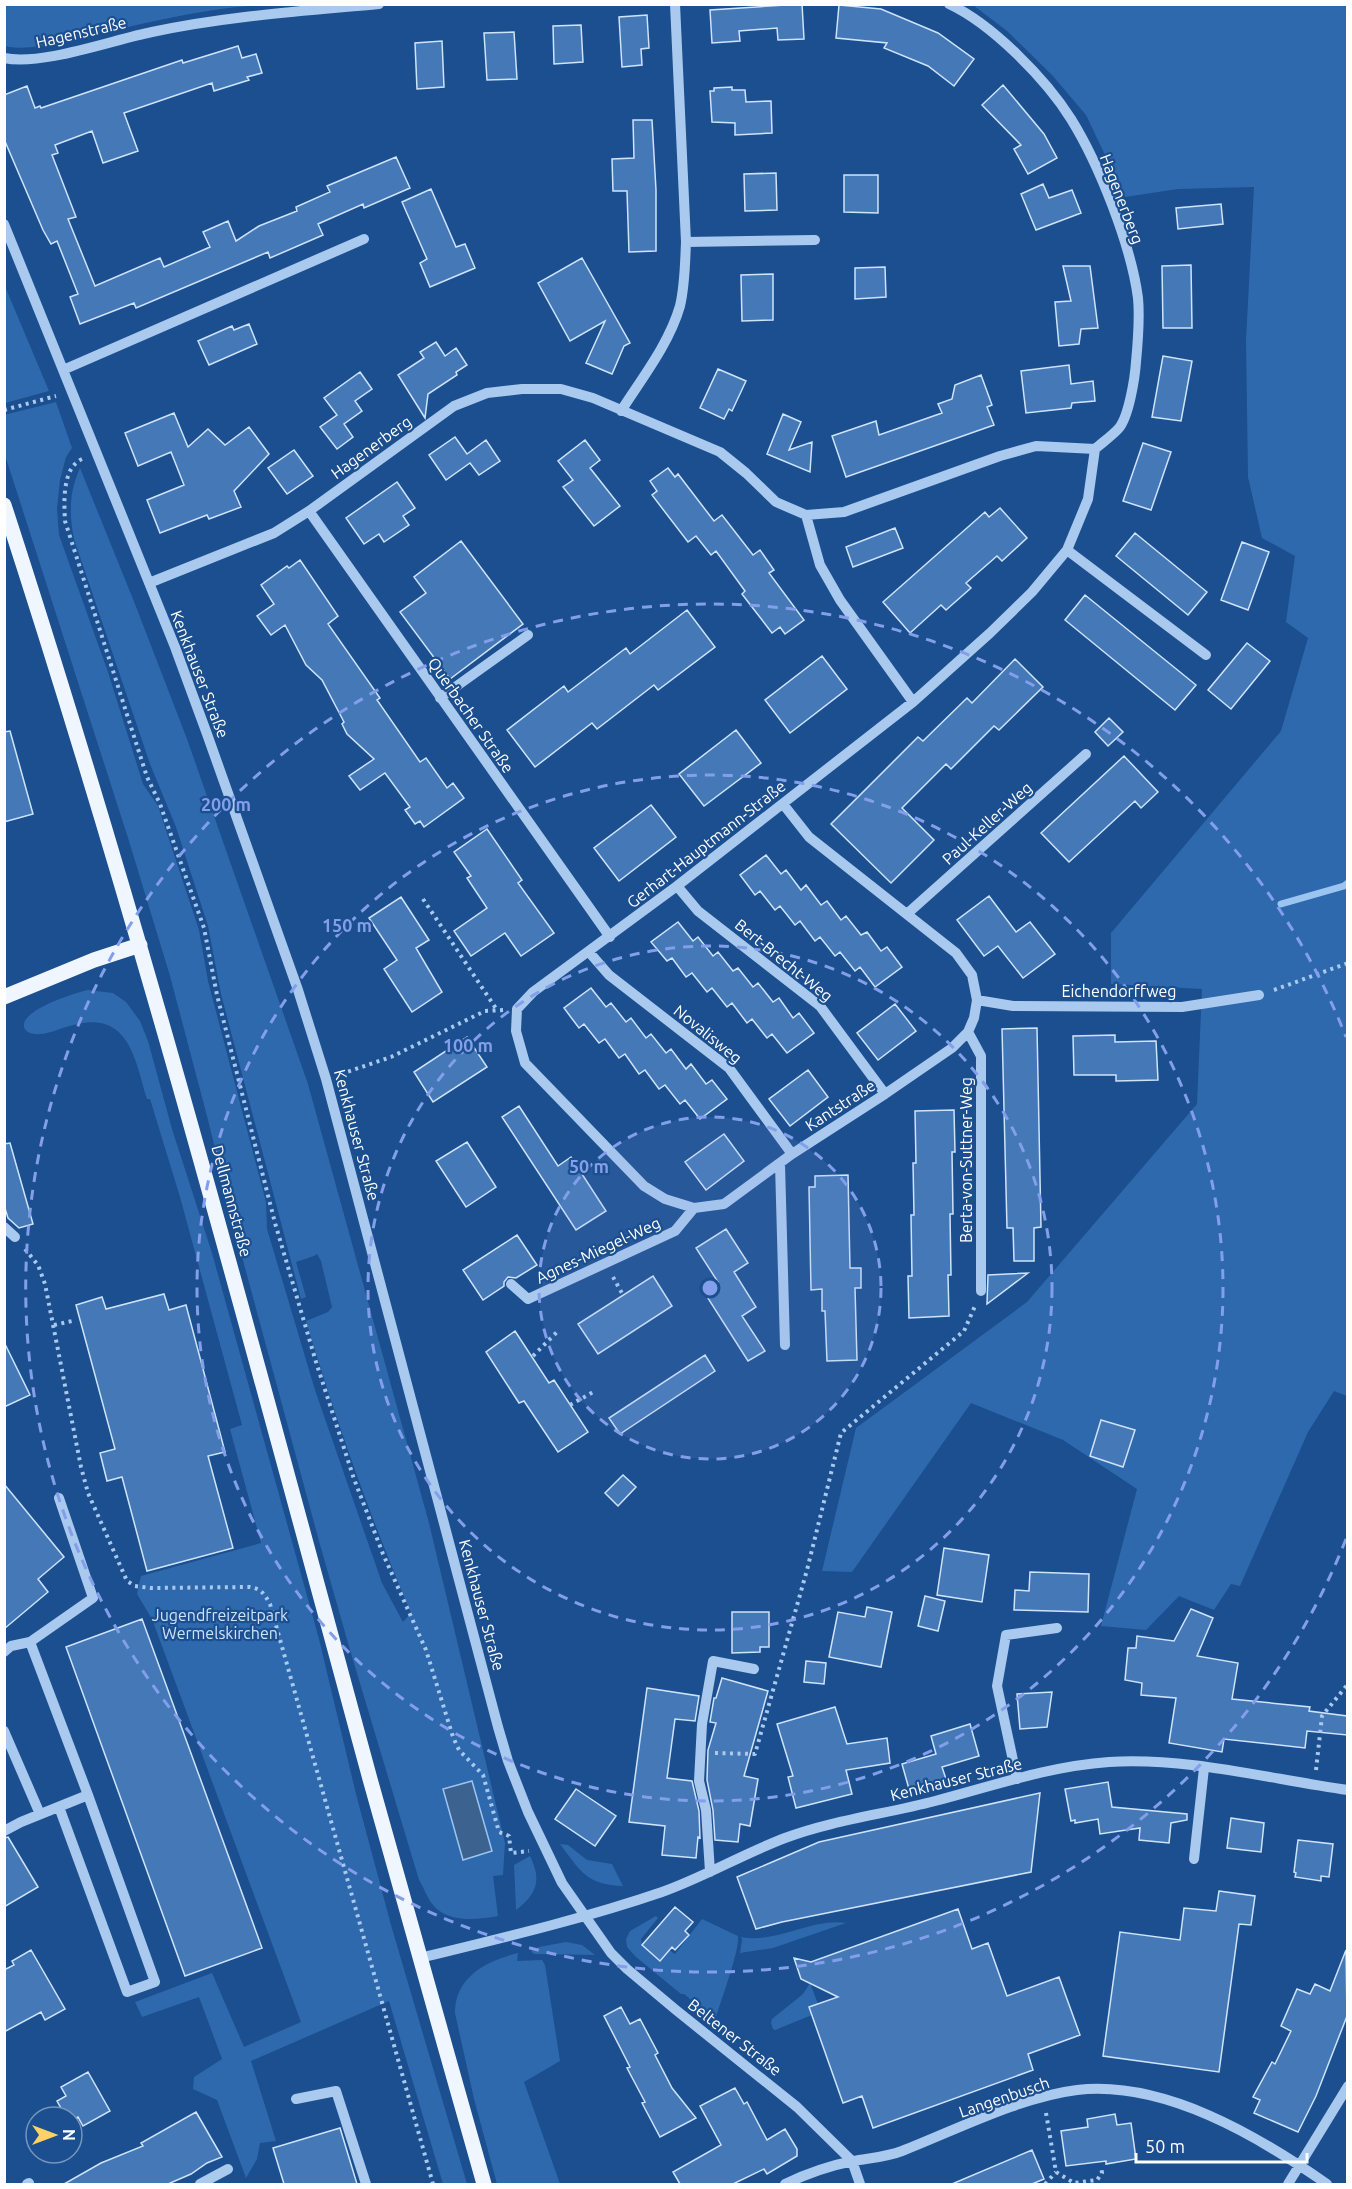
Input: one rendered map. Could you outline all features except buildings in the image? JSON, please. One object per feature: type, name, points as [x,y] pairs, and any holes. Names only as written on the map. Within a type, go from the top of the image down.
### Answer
[{"type":"main road","name":"Dellmannstraße","points":[[4,505],[76,728],[193,1128],[484,2184]]},
{"type":"main road","points":[[4,997],[94,960],[140,945]]},
{"type":"street","name":"Hagenstraße","points":[[4,58],[14,60],[43,58],[153,32],[212,22],[379,4]]},
{"type":"street","points":[[621,411],[664,344],[680,307],[685,276],[686,242],[675,4]]},
{"type":"street","name":"Hagenerberg","points":[[149,583],[274,533],[309,511],[454,406],[487,393],[522,389],[561,389],[593,398],[720,452],[776,502],[806,515],[844,512],[1000,456],[1036,446],[1095,449],[1121,426],[1134,384],[1138,340],[1138,299],[1132,269],[1114,210],[1071,119],[1040,78],[996,35],[949,4]]},
{"type":"street","name":"Kenkhauser Straße","points":[[4,224],[149,583],[220,768],[298,990],[326,1079],[506,1755],[524,1803],[562,1883],[587,1916]]},
{"type":"street","points":[[63,370],[364,239]]},
{"type":"street","points":[[686,242],[815,240]]},
{"type":"street","points":[[1095,449],[1088,499],[1067,550],[1206,655]]},
{"type":"street","name":"Querbacher Straße","points":[[309,511],[609,937]]},
{"type":"street","points":[[806,515],[820,565],[835,591],[913,702]]},
{"type":"street","name":"Gerhart-Hauptmann-Straße","points":[[517,1008],[533,993],[677,886],[913,702],[1032,592],[1067,550]]},
{"type":"street","points":[[440,698],[528,635]]},
{"type":"street","name":"Paul-Keller-Weg","points":[[908,914],[1086,754]]},
{"type":"street","points":[[783,804],[809,837],[956,953],[972,975],[977,1000],[974,1018],[968,1032]]},
{"type":"street","name":"Bert-Brecht-Weg","points":[[677,886],[698,911],[820,1006],[885,1094]]},
{"type":"street","name":"Novalisweg","points":[[589,952],[609,975],[729,1068],[792,1154]]},
{"type":"street","name":"Eichendorffweg","points":[[977,1000],[1013,1006],[1182,1007],[1259,995]]},
{"type":"street","name":"Kantstraße","points":[[517,1008],[516,1031],[525,1063],[644,1186],[665,1199],[694,1208],[724,1204],[792,1154],[952,1048],[968,1032]]},
{"type":"street","name":"Berta-von-Suttner-Weg","points":[[968,1032],[981,1056],[981,1291]]},
{"type":"street","points":[[780,1164],[785,1344]]},
{"type":"street","name":"Agnes-Miegel-Weg","points":[[511,1284],[528,1299],[675,1230],[694,1208]]},
{"type":"street","points":[[4,1227],[15,1237]]},
{"type":"street","points":[[4,1652],[11,1646],[30,1642],[93,1598],[59,1498]]},
{"type":"street","points":[[1017,1779],[998,1686],[1006,1635],[1057,1628]]},
{"type":"street","points":[[30,1642],[155,1982],[127,1992],[59,1807]]},
{"type":"street","points":[[710,1872],[706,1810],[699,1781],[702,1724],[713,1661],[754,1669]]},
{"type":"street","points":[[4,1731],[40,1814]]},
{"type":"street","name":"Kenkhauser Straße","points":[[420,1958],[587,1916],[669,1889],[786,1838],[811,1830],[1062,1769],[1108,1762],[1153,1762],[1347,1790]]},
{"type":"street","points":[[1194,1859],[1204,1768]]},
{"type":"street","points":[[4,1831],[40,1814],[88,1796]]},
{"type":"street","name":"Beltener Straße","points":[[587,1916],[611,1953],[627,1969],[776,2088],[852,2161],[860,2184]]},
{"type":"street","points":[[1288,2184],[1347,2086]]},
{"type":"street","name":"Langenbusch","points":[[785,2184],[817,2169],[898,2152],[1043,2098],[1077,2090],[1094,2089],[1153,2096],[1195,2110],[1241,2132],[1327,2184]]},
{"type":"street","points":[[296,2099],[336,2091],[366,2184]]},
{"type":"street","points":[[200,2184],[228,2169]]},
{"type":"path","points":[[4,410],[71,390]]},
{"type":"path","points":[[96,452],[78,461],[71,471],[65,491],[65,521],[147,777],[160,804],[204,928],[217,995],[275,1223],[316,1362],[354,1479],[378,1544],[426,1650],[459,1750],[483,1775],[495,1823],[499,1832],[509,1836],[511,1853],[527,1852],[544,1845]]},
{"type":"path","points":[[423,899],[497,1010]]},
{"type":"path","points":[[1259,995],[1347,963]]},
{"type":"path","points":[[326,1079],[391,1057],[485,1011],[517,1008]]},
{"type":"path","points":[[15,1237],[38,1265],[45,1284],[88,1493],[128,1581],[135,1586],[150,1588],[258,1588],[270,1604],[433,2184]]},
{"type":"path","points":[[701,1753],[755,1754],[807,1570],[841,1433],[964,1331],[981,1291]]},
{"type":"path","points":[[54,1325],[72,1321]]},
{"type":"path","points":[[533,1356],[557,1332]]},
{"type":"path","points":[[570,1405],[595,1391]]},
{"type":"path","points":[[1314,1785],[1322,1716],[1347,1684]]},
{"type":"path","points":[[1043,2098],[1056,2172],[1074,2183],[1097,2180],[1102,2173],[1101,2166]]},
{"type":"path","points":[[1045,2184],[1056,2172]]},
{"type":"green space","points":[[4,5],[264,5],[205,11],[56,43],[16,48],[5,46]]},
{"type":"green space","points":[[973,5],[1347,5],[1347,1396],[1334,1391],[1308,1432],[1240,1586],[1231,1584],[1214,1610],[1179,1596],[1146,1630],[1101,1626],[1137,1489],[1063,1440],[971,1403],[852,1572],[822,1571],[856,1428],[1027,1302],[1197,1104],[1202,989],[1111,984],[1111,933],[1281,731],[1308,638],[1286,622],[1295,556],[1262,538],[1248,477],[1246,340],[1254,187],[1178,189],[1125,197],[1086,115],[1052,75],[1007,31]]},
{"type":"green space","points":[[4,284],[49,391],[5,403],[4,403]]},
{"type":"green space","points":[[56,402],[72,448],[66,457],[60,480],[57,508],[59,535],[108,672],[143,784],[158,806],[199,930],[208,981],[266,1202],[267,1229],[315,1390],[382,1583],[403,1622],[411,1613],[354,1468],[306,1321],[328,1312],[332,1307],[321,1261],[317,1254],[296,1262],[306,1297],[301,1299],[221,994],[208,926],[176,827],[150,764],[74,539],[71,503],[80,468],[187,739],[308,1084],[429,1523],[505,1843],[503,1875],[493,1876],[498,1916],[463,1919],[439,1911],[429,1899],[419,1880],[350,1650],[241,1253],[170,976],[5,455],[4,415]]},
{"type":"green space","name":"Jugendfreizeitpark Wermelskirchen","points":[[88,990],[113,993],[126,1002],[140,1021],[148,1041],[172,1129],[212,1253],[319,1639],[356,1794],[391,1925],[467,2184],[443,2184],[389,2001],[251,2061],[276,2141],[260,2143],[257,2159],[246,2178],[217,2100],[193,2089],[194,2077],[222,2059],[199,1997],[142,2017],[135,2002],[212,1973],[244,2047],[301,2022],[152,1619],[137,1594],[141,1576],[261,1543],[230,1429],[242,1425],[180,1197],[150,1099],[147,1099],[132,1051],[115,1029],[103,1023],[86,1023],[39,1034],[29,1033],[24,1027],[30,1014],[50,1003]]},
{"type":"green space","points":[[560,1844],[568,1845],[587,1860],[612,1864],[623,1886],[601,1883],[586,1875]]},
{"type":"green space","points":[[530,1856],[536,1872],[535,1886],[529,1898],[516,1910],[514,1865]]},
{"type":"green space","points":[[656,1916],[658,1918],[641,1939],[642,1945],[660,1961],[669,1950],[675,1954],[702,1919],[738,1936],[733,1964],[715,2020],[636,1957],[627,1947],[626,1939],[630,1931]]},
{"type":"green space","points":[[846,1923],[773,1948],[740,1953],[741,1937],[768,1937],[820,1924]]},
{"type":"green space","points":[[566,1942],[582,1945],[595,1955],[534,1954],[531,1951],[539,1947]]},
{"type":"green space","points":[[518,1953],[517,1961],[542,1960],[545,1965],[560,2061],[524,2082],[560,2184],[497,2184],[474,2099],[455,2013],[460,1989],[475,1972],[495,1961]]},
{"type":"green space","points":[[810,1983],[818,2004],[809,2007],[812,2015],[773,2029],[772,2019],[803,1994]]},
{"type":"shaded area","points":[[472,1781],[492,1851],[463,1860],[443,1789]]},
{"type":"waterway","points":[[1281,904],[1348,883]]}]
